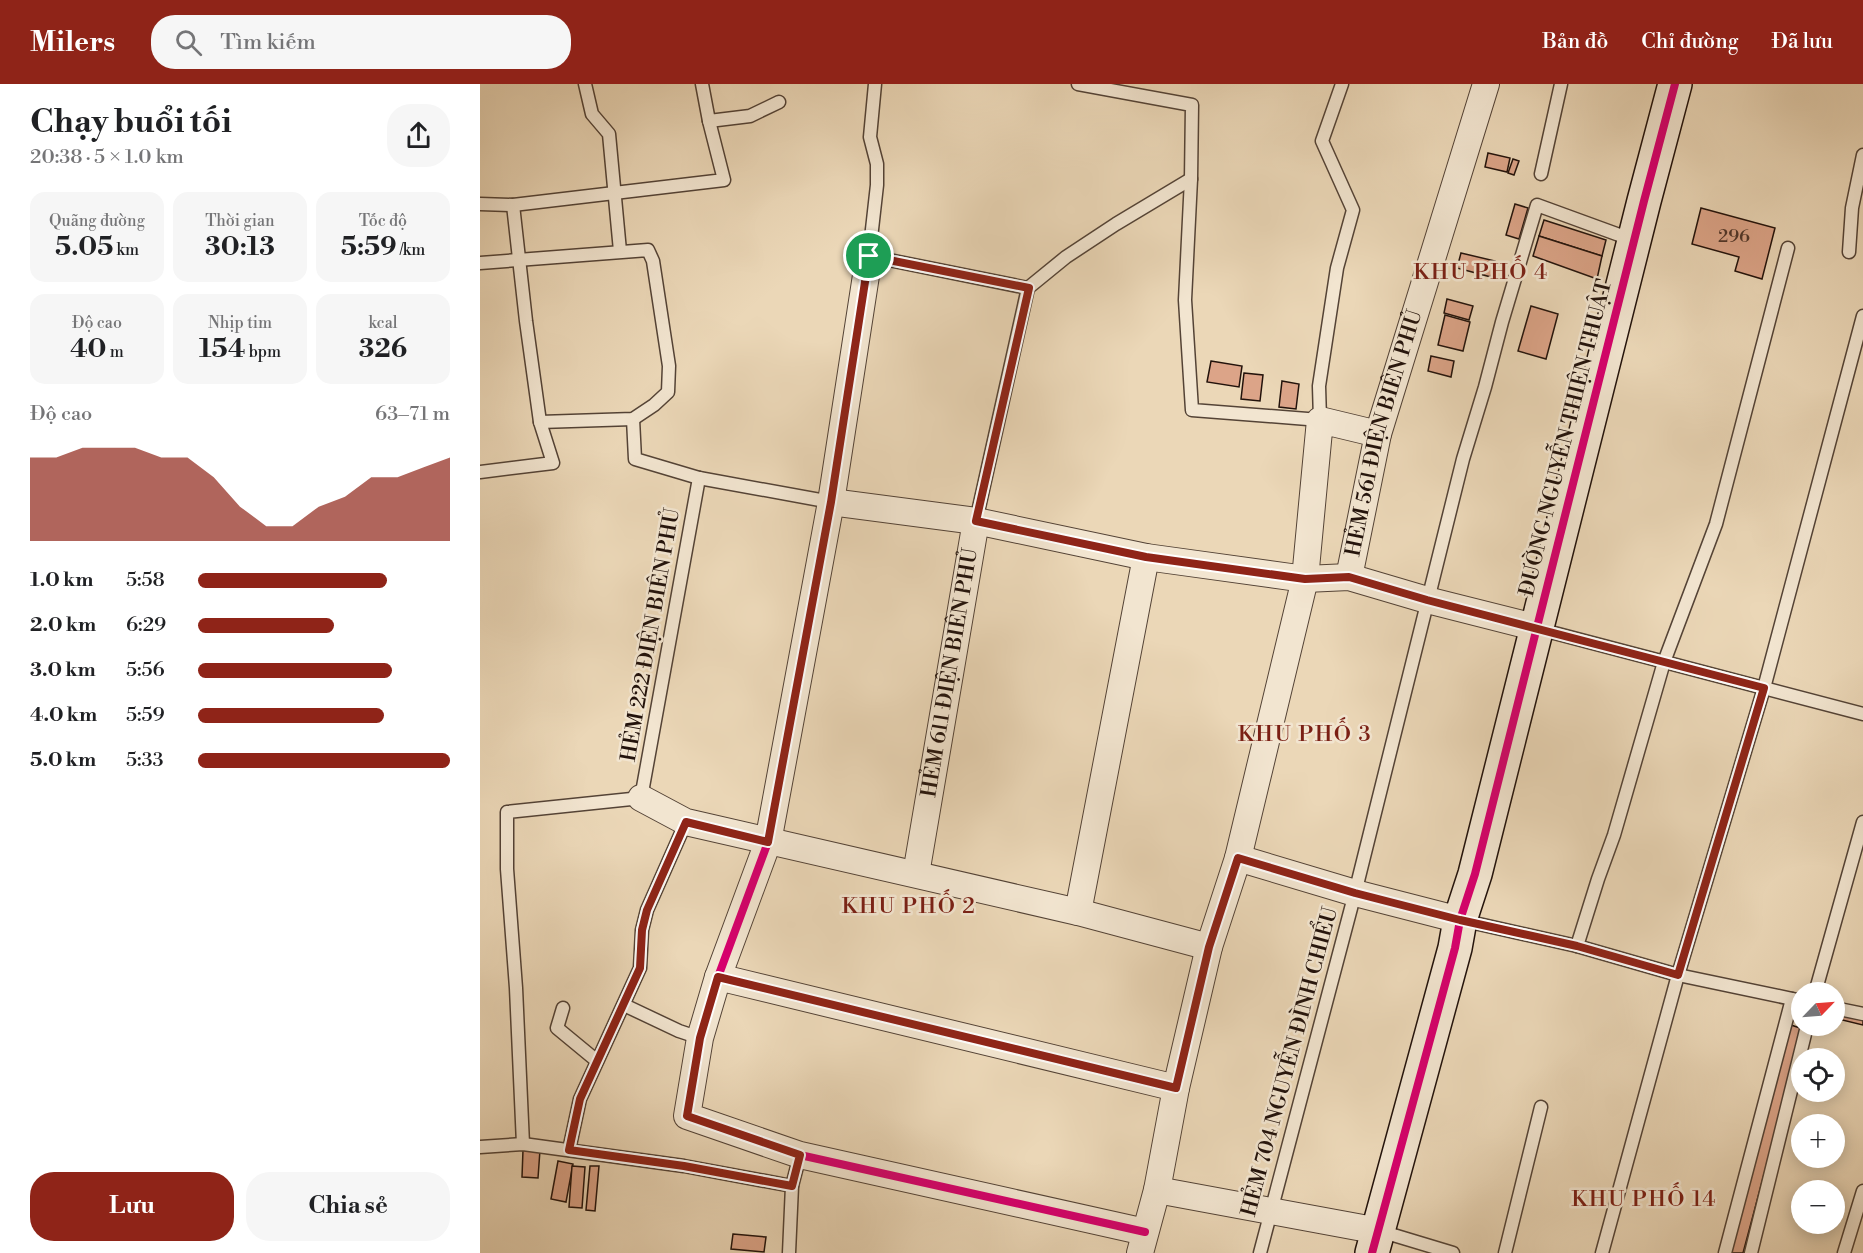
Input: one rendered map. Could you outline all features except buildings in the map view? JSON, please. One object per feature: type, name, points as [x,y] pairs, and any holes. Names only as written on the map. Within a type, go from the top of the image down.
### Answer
[{"type":"street","name":"HẺM 561 ÐIỆN BIÊN PHỦ","points":[[1349,577],[1378,434],[1486,84]]},
{"type":"street","name":"ĐƯỜNG NGUYỄN THIỆN THUẬT","points":[[1376,1242],[1455,948],[1460,920],[1475,874],[1675,84]]},
{"type":"street","points":[[869,256],[831,502],[768,842],[718,977],[700,1038],[687,1116],[800,1155],[1143,1242],[1157,1190],[1176,1088],[1209,947],[1238,858],[1305,579],[1320,420],[1378,434]]},
{"type":"street","points":[[831,502],[976,521],[1146,557],[1305,579],[1349,577],[1427,600],[1538,628]]},
{"type":"street","name":"HẺM 611 ÐIỆN BIÊN PHỦ","points":[[916,874],[976,521]]},
{"type":"street","points":[[1078,912],[1146,557]]},
{"type":"street","points":[[641,798],[686,822],[1078,912],[1209,947]]},
{"type":"street","points":[[1238,858],[1355,893],[1460,920]]},
{"type":"street","points":[[718,977],[1176,1088]]},
{"type":"street","points":[[1157,1190],[1271,1212],[1376,1242]]},
{"type":"lane","points":[[585,84],[592,114],[609,134],[620,250]]},
{"type":"lane","points":[[480,204],[513,205],[724,180],[702,84]]},
{"type":"lane","points":[[874,84],[870,137],[877,164],[877,185],[869,256],[1029,288],[1083,246],[1191,179]]},
{"type":"lane","points":[[1078,84],[1192,105],[1185,300],[1192,410],[1320,420],[1319,386],[1337,267],[1353,210],[1322,141],[1342,84]]},
{"type":"lane","points":[[1541,174],[1561,84]]},
{"type":"lane","points":[[709,122],[750,117],[779,102]]},
{"type":"lane","points":[[1849,252],[1852,208],[1863,155]]},
{"type":"lane","points":[[480,472],[553,463],[540,423],[513,205]]},
{"type":"lane","name":"HẺM 704 NGUYỄN ĐÌNH CHIỂU","points":[[1260,1253],[1355,893],[1463,459],[1538,205],[1634,240]]},
{"type":"lane","points":[[1577,946],[1614,835],[1664,662],[1716,524],[1788,248]]},
{"type":"lane","points":[[480,263],[620,250],[648,250],[650,255],[669,366],[668,392],[633,419],[540,423]]},
{"type":"lane","name":"HẺM 611 ÐIỆN BIÊN PHỦ","points":[[976,521],[1029,288]]},
{"type":"lane","points":[[1602,1253],[1678,975],[1764,688],[1863,316]]},
{"type":"lane","points":[[633,419],[635,459],[699,478],[831,502]]},
{"type":"lane","name":"HẺM 222 ÐIỆN BIÊN PHỦ","points":[[641,798],[699,478]]},
{"type":"lane","points":[[1538,628],[1863,714]]},
{"type":"lane","points":[[523,1144],[516,988],[507,869],[507,812],[641,798]]},
{"type":"lane","points":[[569,1150],[580,1099],[640,968],[642,930],[647,910],[686,822]]},
{"type":"lane","points":[[1818,982],[1863,822]]},
{"type":"lane","points":[[1460,920],[1577,946],[1678,975],[1791,999]]},
{"type":"lane","points":[[624,1005],[700,1038]]},
{"type":"lane","points":[[563,1008],[557,1028],[597,1060]]},
{"type":"lane","points":[[1845,1010],[1863,1014]]},
{"type":"lane","points":[[1725,1253],[1791,1021]]},
{"type":"lane","points":[[1751,1253],[1805,1036]]},
{"type":"lane","points":[[1505,1253],[1541,1107]]},
{"type":"lane","points":[[480,1147],[523,1144],[684,1166],[792,1186]]},
{"type":"lane","points":[[789,1253],[792,1186],[800,1155]]},
{"type":"lane","points":[[1844,1253],[1863,1191]]},
{"type":"lane","points":[[1376,1242],[1453,1253]]},
{"type":"cycle path","points":[[1372,1253],[1455,948],[1460,920],[1475,874],[1675,84]]},
{"type":"cycle path","points":[[869,256],[831,502],[768,842],[718,977],[700,1038],[687,1116],[800,1155],[1145,1232]]},
{"type":"district","name":"KHU PHỐ 4","points":[[1481,272]]},
{"type":"district","name":"KHU PHỐ 3","points":[[1305,734]]},
{"type":"district","name":"KHU PHỐ 2","points":[[909,906]]},
{"type":"district","name":"KHU PHỐ 14","points":[[1644,1199]]},
{"type":"route","points":[[869,256],[1029,288],[976,521],[1146,557],[1305,579],[1349,577],[1427,600],[1764,688],[1678,975],[1577,946],[1460,920],[1355,893],[1238,858],[1209,947],[1176,1088],[718,977],[700,1038],[687,1116],[800,1155],[792,1186],[684,1166],[569,1150],[580,1099],[640,968],[642,930],[647,910],[686,822],[768,842],[831,502],[869,256]]}]
